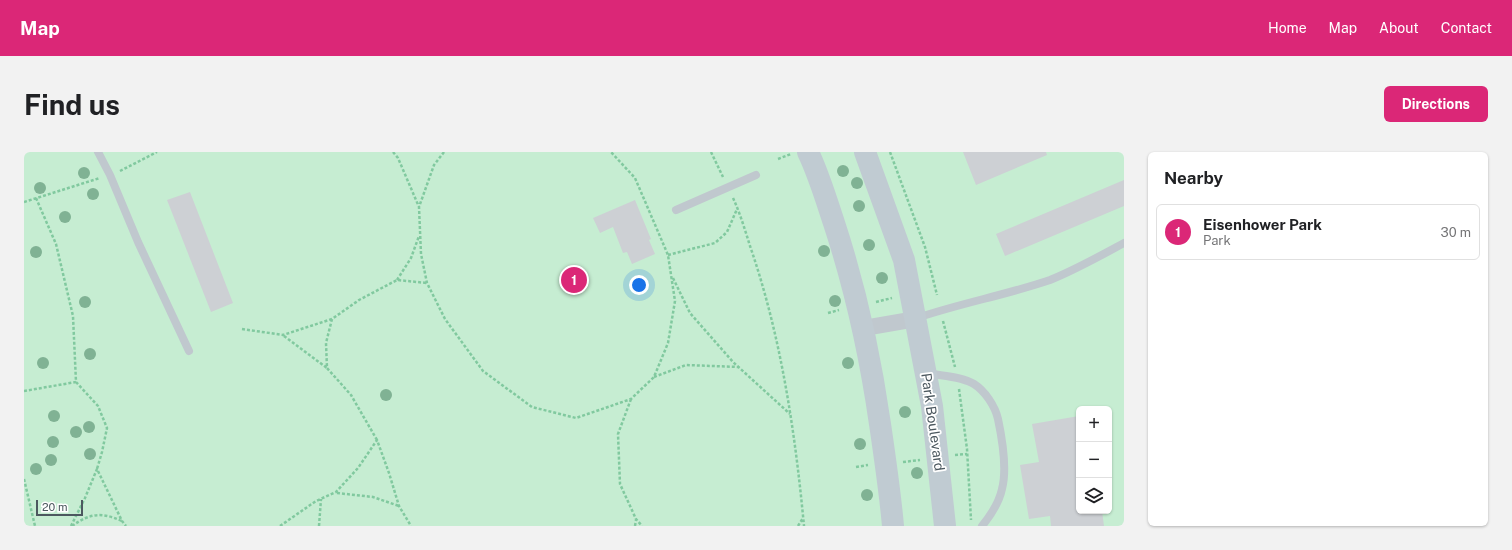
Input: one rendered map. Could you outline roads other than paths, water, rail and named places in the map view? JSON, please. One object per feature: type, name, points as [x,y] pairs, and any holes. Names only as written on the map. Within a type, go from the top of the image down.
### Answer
[{"type":"street","points":[[808,152],[818,174],[847,260],[864,328],[886,463],[893,526]]},
{"type":"street","name":"Park Boulevard","points":[[865,152],[904,260],[932,406],[946,526]]},
{"type":"street","points":[[864,328],[916,319]]},
{"type":"lane","points":[[98,152],[189,351]]},
{"type":"lane","points":[[676,210],[756,176]]},
{"type":"lane","points":[[916,319],[941,310],[1019,290],[1051,279],[1075,269],[1124,243]]},
{"type":"lane","points":[[926,373],[958,378],[974,384],[988,397],[998,418],[1004,463],[1004,479],[997,505],[982,526]]},
{"type":"place","name":"Eisenhower Park","points":[[574,280]]}]
